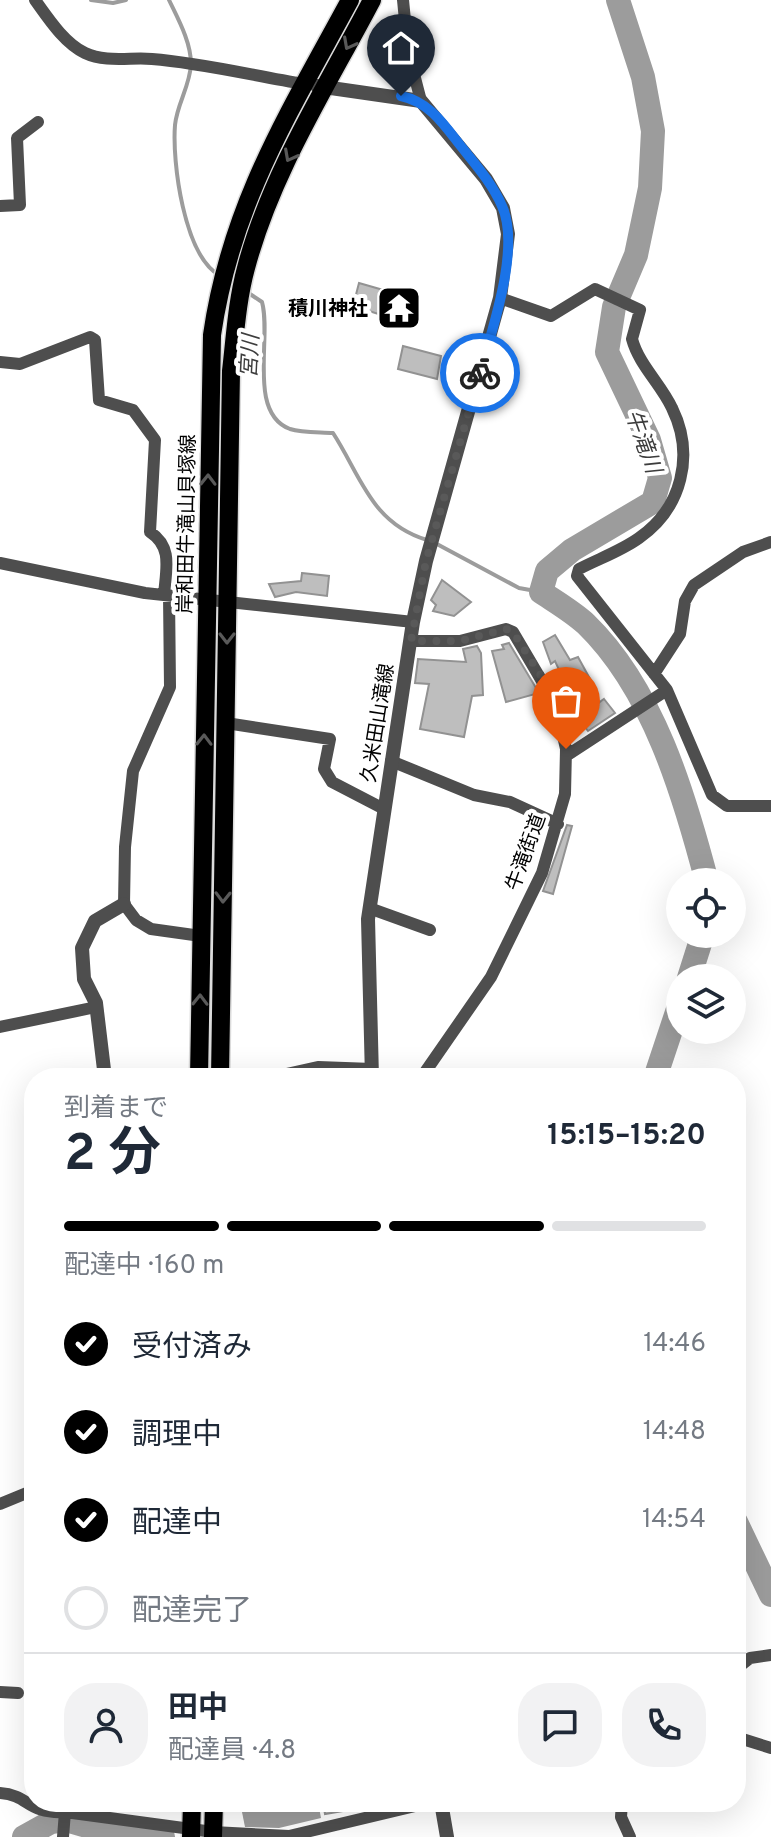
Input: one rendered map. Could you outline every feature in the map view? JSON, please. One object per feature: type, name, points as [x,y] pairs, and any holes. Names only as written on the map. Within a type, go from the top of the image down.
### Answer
[{"type":"main road","name":"岸和田牛滝山貝塚線","points":[[199,1068],[210,373],[218,293],[229,247],[253,183],[350,0]]},
{"type":"main road","points":[[220,1068],[231,371],[238,308],[246,270],[271,194],[372,0]]},
{"type":"main road","points":[[191,1833],[192,1812]]},
{"type":"main road","points":[[213,1834],[214,1812]]},
{"type":"street","points":[[35,0],[66,38],[85,53],[111,59],[151,59],[202,66],[421,101],[408,51],[403,0]]},
{"type":"street","name":"久米田山滝線","points":[[372,1068],[369,908],[413,622],[426,561],[500,298],[508,234],[503,208],[478,168],[421,101]]},
{"type":"street","points":[[0,206],[20,205],[17,138],[38,122]]},
{"type":"street","points":[[500,298],[551,316],[595,289],[640,310],[632,339],[678,421],[684,459],[682,478],[675,497],[650,529],[579,569],[577,576],[667,690],[712,795],[727,806],[771,806]]},
{"type":"street","points":[[0,362],[20,364],[90,337],[95,340],[99,400],[133,410],[155,440],[150,532],[164,541],[167,551],[170,687],[133,771],[125,847],[124,904],[136,920],[151,929],[201,936]]},
{"type":"street","points":[[654,674],[680,634],[685,601],[694,585],[743,552],[771,542]]},
{"type":"street","points":[[0,563],[167,595],[288,611],[413,622]]},
{"type":"street","name":"牛滝街道","points":[[411,641],[460,641],[506,629],[513,632],[550,690],[566,756],[565,794],[542,873],[482,995],[428,1068]]},
{"type":"street","points":[[566,756],[667,690]]},
{"type":"street","points":[[226,723],[330,739],[324,769],[332,782],[384,809]]},
{"type":"street","points":[[391,761],[474,795],[510,802],[558,824]]},
{"type":"street","points":[[104,1068],[96,1007],[84,979],[82,948],[95,921],[124,904]]},
{"type":"street","points":[[369,908],[430,930]]},
{"type":"street","points":[[0,1027],[96,1007]]},
{"type":"street","points":[[0,1504],[24,1494]]},
{"type":"street","points":[[746,1661],[771,1655]]},
{"type":"street","points":[[0,1692],[18,1693]]},
{"type":"street","points":[[746,1740],[771,1748]]},
{"type":"street","points":[[0,1793],[16,1794],[24,1800]]},
{"type":"street","points":[[41,1812],[65,1812],[191,1833],[289,1836],[390,1812]]},
{"type":"street","points":[[63,1837],[65,1812]]},
{"type":"street","points":[[443,1812],[447,1837]]},
{"type":"street","points":[[621,1812],[630,1837]]},
{"type":"shaded area","points":[[242,1812],[320,1812],[321,1818],[279,1828],[245,1827]]},
{"type":"building","points":[[359,283],[411,298],[404,322],[353,306]]},
{"type":"building","points":[[403,346],[441,356],[437,379],[398,369]]},
{"type":"building","points":[[302,573],[329,576],[327,596],[296,592],[275,597],[269,584],[301,581]]},
{"type":"building","points":[[442,580],[471,602],[454,616],[433,611],[436,605],[431,600]]},
{"type":"building","points":[[555,635],[570,660],[578,657],[595,688],[565,700],[560,687],[566,685],[555,661],[551,664],[543,642]]},
{"type":"building","points":[[509,643],[539,693],[506,702],[492,651],[504,649],[502,645]]},
{"type":"building","points":[[477,646],[481,653],[483,695],[472,696],[464,737],[420,729],[429,684],[415,683],[418,659],[466,662],[463,649]]},
{"type":"building","points":[[604,699],[615,713],[588,731],[578,718]]},
{"type":"building","points":[[567,825],[572,826],[553,894],[543,891]]},
{"type":"waterway","name":"宮川","points":[[91,0],[113,3],[126,0]]},
{"type":"waterway","name":"宮川","points":[[169,0],[186,39],[191,64],[175,125],[178,183],[197,248],[219,275]]},
{"type":"waterway","name":"牛滝川","points":[[618,0],[643,77],[653,131],[650,188],[636,255],[614,307],[607,352],[649,440],[660,478],[653,502],[572,550],[547,571],[541,592],[586,624],[630,679],[663,744],[703,868]]},
{"type":"waterway","name":"宮川","points":[[247,292],[262,302],[265,391],[269,407],[277,420],[290,429],[333,433],[380,510],[408,532],[427,540]]},
{"type":"waterway","name":"宮川","points":[[435,543],[519,588],[541,592]]},
{"type":"waterway","name":"牛滝川","points":[[693,964],[699,948]]},
{"type":"waterway","name":"牛滝川","points":[[658,1068],[666,1044]]},
{"type":"waterway","name":"牛滝川","points":[[746,1543],[771,1595]]},
{"type":"waterway","points":[[24,1837],[51,1822],[66,1820],[104,1831],[163,1837]]},
{"type":"way so far","points":[[480,373],[426,561],[411,641],[460,641],[506,629],[513,632],[550,690],[566,749]]},
{"type":"place","name":"積川神社","points":[[399,308]]},
{"type":"route","points":[[401,96],[421,101],[440,120],[486,179],[503,208],[508,234],[506,257],[500,298],[480,373]]}]
